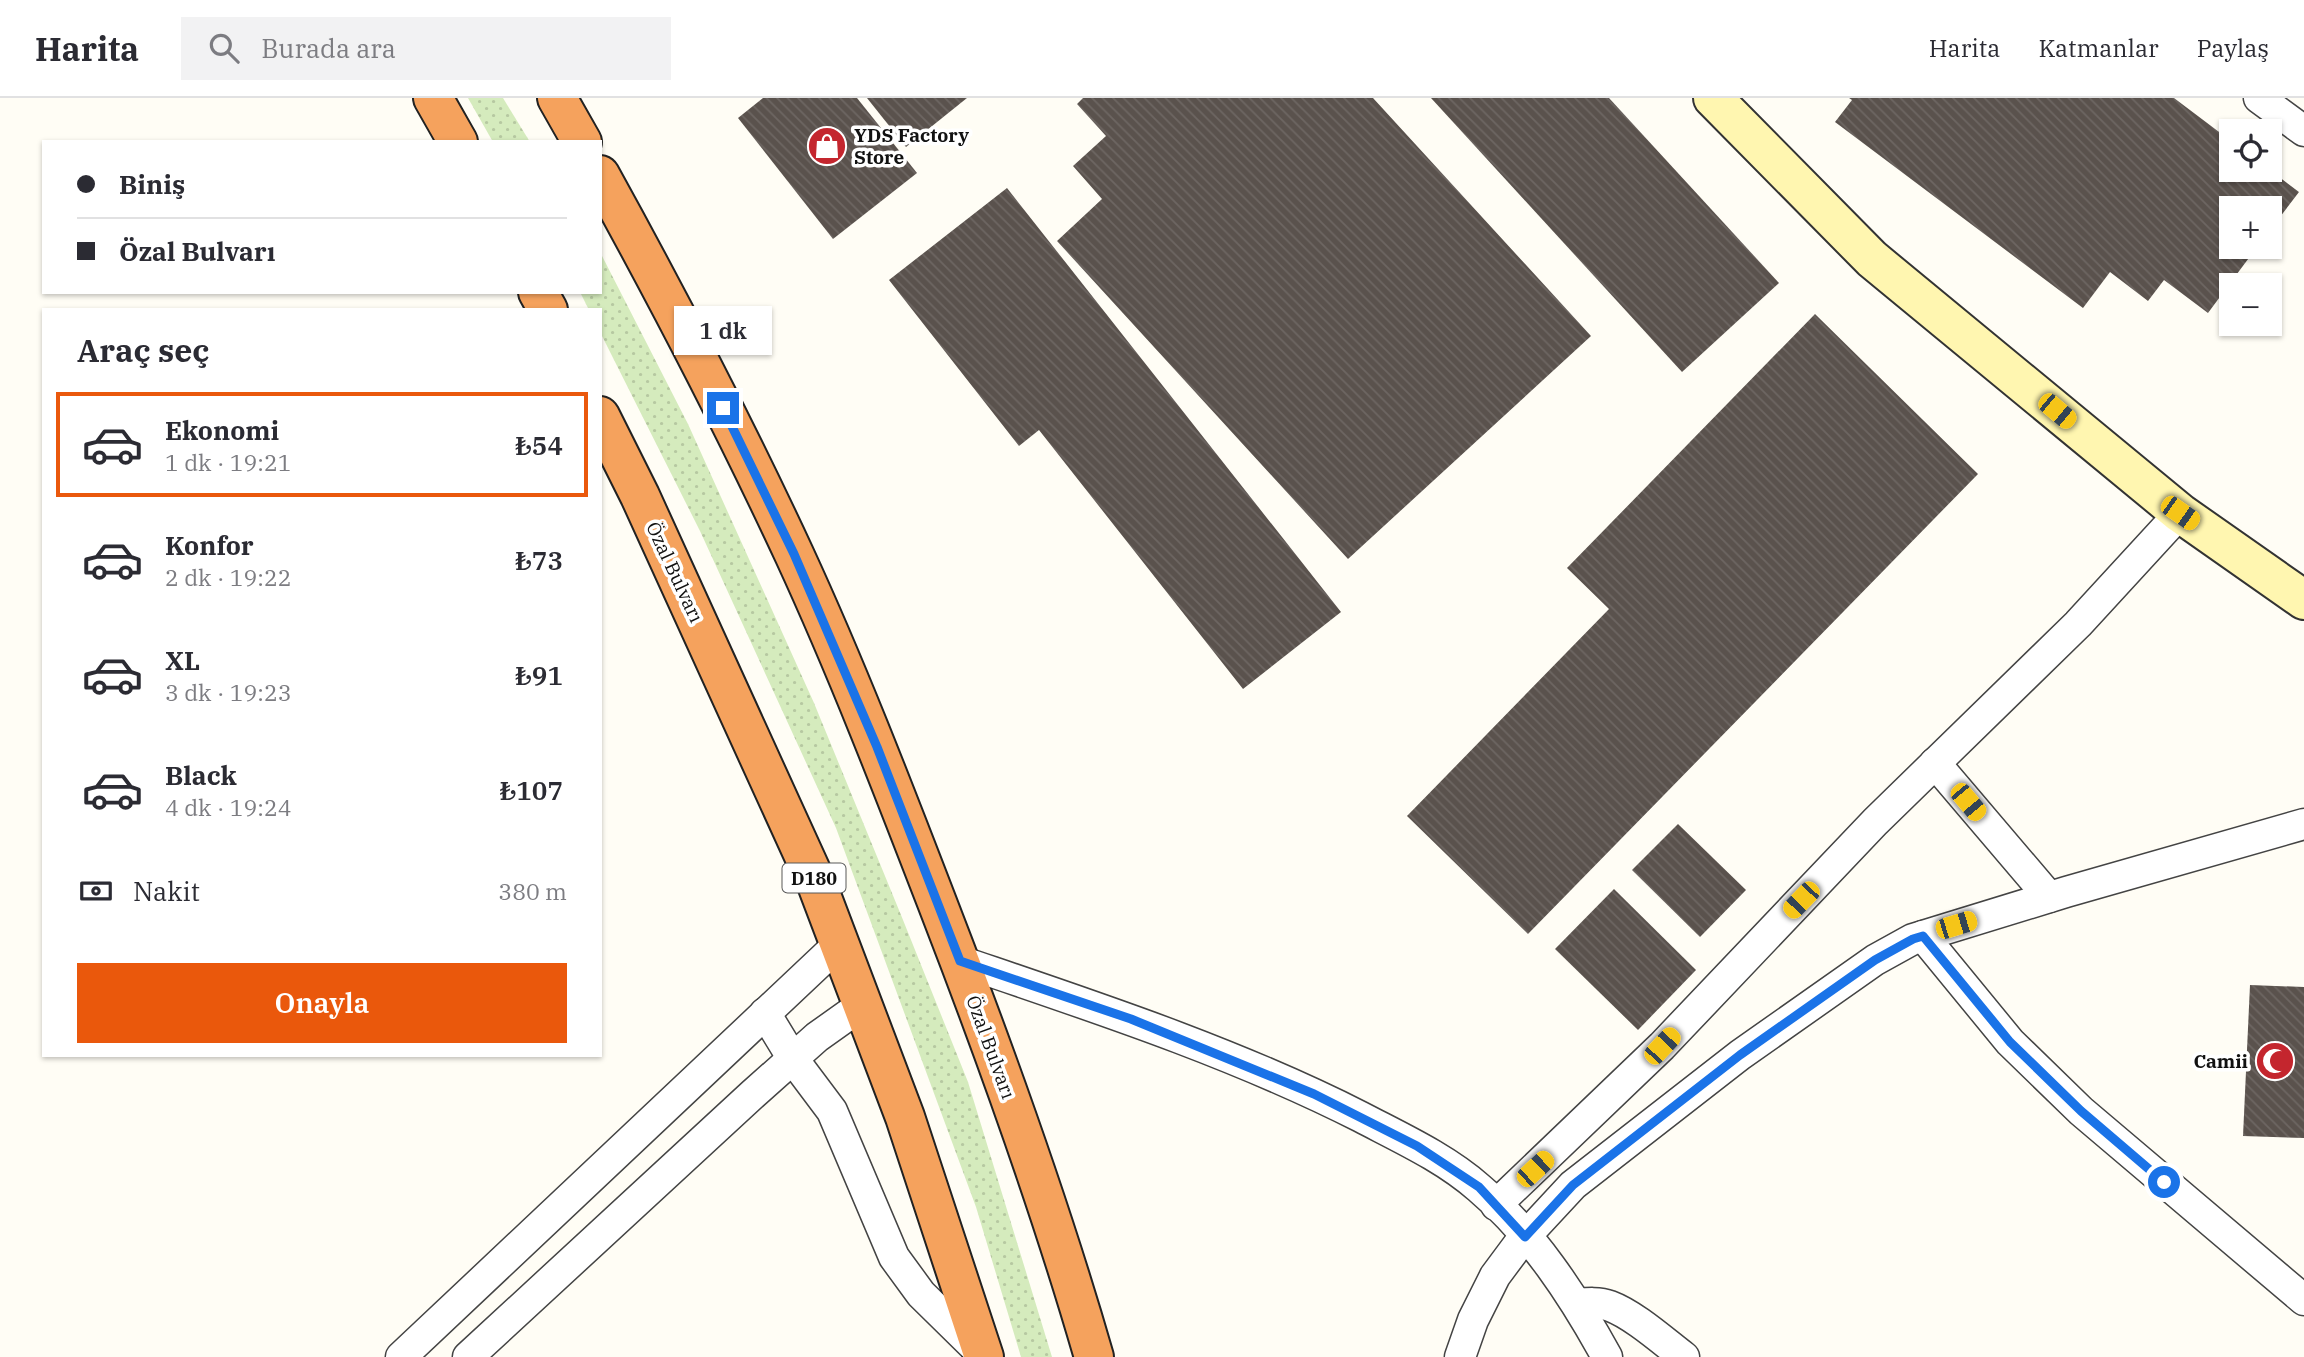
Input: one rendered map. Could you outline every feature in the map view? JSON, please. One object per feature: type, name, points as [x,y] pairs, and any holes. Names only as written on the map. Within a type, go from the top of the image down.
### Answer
[{"type":"highway","points":[[426,98],[457,138]]},
{"type":"highway","points":[[433,98],[457,138]]},
{"type":"highway","points":[[557,98],[581,140]]},
{"type":"highway","name":"Özal Bulvarı","points":[[602,180],[675,310],[794,554],[877,747],[1003,1074],[1075,1291],[1094,1357]]},
{"type":"highway","name":"Özal Bulvarı","points":[[602,420],[726,682],[816,882],[905,1117],[984,1357]]},
{"type":"street","points":[[1713,98],[1871,259],[2180,513],[2304,600]]},
{"type":"street","points":[[2259,98],[2304,131]]},
{"type":"street","points":[[1496,1205],[1662,1046],[1875,822],[2078,624],[2180,513]]},
{"type":"street","points":[[1935,763],[2049,897]]},
{"type":"street","points":[[1460,1357],[1484,1295],[1495,1276],[1525,1237],[1573,1185],[1740,1055],[1875,960],[1913,939],[2304,824]]},
{"type":"street","points":[[1923,936],[2010,1042],[2081,1111],[2304,1300]]},
{"type":"street","points":[[401,1357],[839,944]]},
{"type":"street","points":[[960,961],[1131,1019],[1314,1094],[1417,1146],[1479,1187],[1525,1237],[1560,1277],[1606,1357]]},
{"type":"street","points":[[468,1357],[817,1037],[862,1005]]},
{"type":"street","points":[[765,1013],[793,1059],[832,1111],[894,1257],[921,1294],[984,1357]]},
{"type":"street","points":[[1577,1304],[1594,1303],[1611,1307],[1684,1357]]},
{"type":"green space","points":[[468,98],[503,98],[529,140],[492,140]]},
{"type":"green space","points":[[602,256],[688,424],[814,703],[901,915],[968,1082],[1052,1357],[1021,1357],[976,1207],[836,828],[700,531],[602,336],[602,308],[588,308],[581,294],[602,294]]},
{"type":"building","name":"YDS Factory Store","points":[[763,98],[857,98],[917,173],[833,239],[738,118]]},
{"type":"building","points":[[867,98],[967,98],[906,147]]},
{"type":"building","points":[[1083,98],[1373,98],[1591,336],[1348,559],[1057,241],[1102,199],[1073,166],[1106,136],[1077,104]]},
{"type":"building","points":[[1431,98],[1609,98],[1779,283],[1682,372]]},
{"type":"building","points":[[1849,98],[2174,98],[2219,132],[2219,182],[2282,182],[2282,179],[2299,192],[2282,214],[2282,196],[2219,196],[2219,259],[2248,259],[2238,273],[2219,273],[2219,298],[2208,313],[2164,280],[2148,301],[2110,272],[2083,308],[1835,122],[1852,100]]},
{"type":"building","points":[[1007,188],[1341,612],[1243,689],[1039,430],[1019,446],[889,280]]},
{"type":"building","points":[[1815,314],[1978,474],[1528,934],[1407,816],[1609,609],[1567,568]]},
{"type":"building","points":[[1678,824],[1746,890],[1700,937],[1632,870]]},
{"type":"building","points":[[1614,889],[1696,970],[1638,1030],[1555,949]]},
{"type":"building","name":"Camii","points":[[2250,985],[2304,987],[2304,1138],[2243,1136]]},
{"type":"place","name":"YDS Factory Store","points":[[827,146]]},
{"type":"place","name":"Camii","points":[[2275,1061]]},
{"type":"route","points":[[723,408],[794,554],[877,747],[960,961],[1131,1019],[1314,1094],[1417,1146],[1479,1187],[1525,1237],[1573,1185],[1740,1055],[1875,960],[1923,936],[2010,1042],[2081,1111],[2164,1182]]}]
